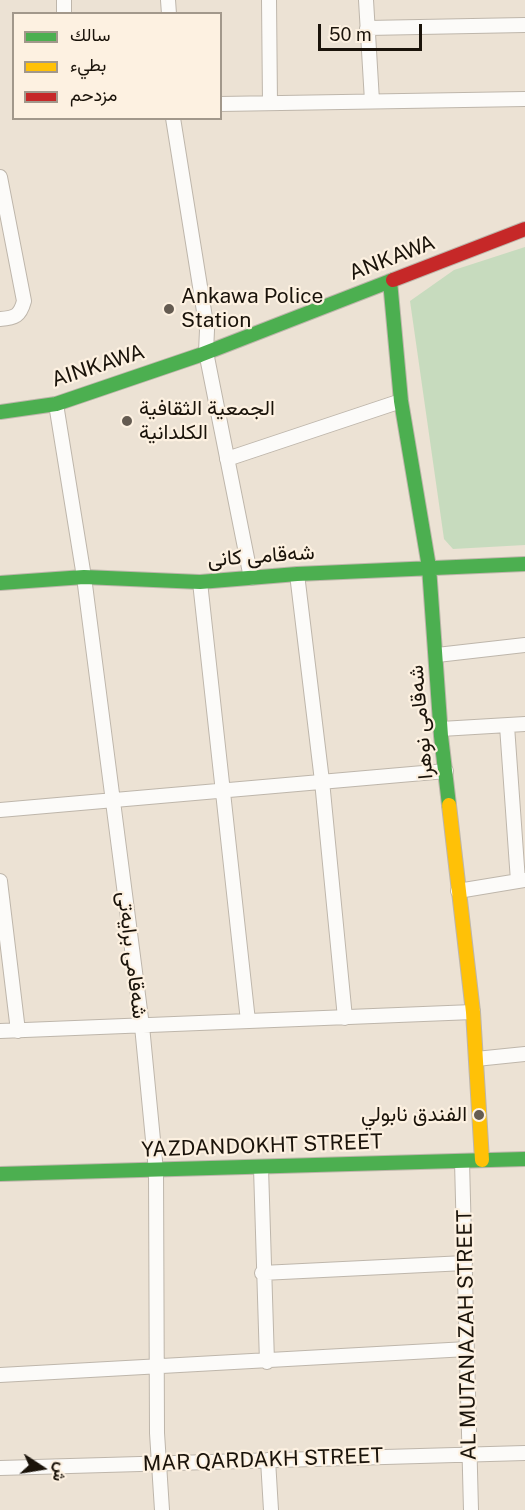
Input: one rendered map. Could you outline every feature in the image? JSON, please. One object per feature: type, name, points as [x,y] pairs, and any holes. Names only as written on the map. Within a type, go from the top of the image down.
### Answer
[{"type":"street","points":[[268,0],[270,103]]},
{"type":"street","points":[[366,0],[372,101]]},
{"type":"street","points":[[367,28],[525,25]]},
{"type":"street","points":[[222,104],[525,99]]},
{"type":"street","points":[[173,120],[207,330],[206,352],[250,578]]},
{"type":"street","points":[[0,177],[5,219],[24,301],[21,312],[13,318],[0,319]]},
{"type":"street","name":"ANKAWA","points":[[206,352],[525,229]]},
{"type":"street","name":"شەقامی نوهرا","points":[[390,281],[401,401],[429,567],[441,729],[473,1012],[482,1160]]},
{"type":"street","name":"AINKAWA","points":[[0,412],[56,404],[206,352]]},
{"type":"street","points":[[227,459],[401,401]]},
{"type":"street","name":"شەقامی برایەتی","points":[[56,404],[84,577],[142,1026],[156,1171],[157,1367],[162,1510]]},
{"type":"street","name":"شەقامی کانی","points":[[0,583],[84,577],[200,582],[297,574],[525,564]]},
{"type":"street","points":[[297,574],[345,1018]]},
{"type":"street","points":[[200,582],[248,1021]]},
{"type":"street","points":[[436,654],[525,645]]},
{"type":"street","points":[[441,729],[525,724]]},
{"type":"street","points":[[458,891],[522,880],[507,726]]},
{"type":"street","points":[[0,810],[446,771]]},
{"type":"street","points":[[0,881],[18,1030]]},
{"type":"street","points":[[0,1031],[473,1012]]},
{"type":"street","points":[[476,1059],[525,1054]]},
{"type":"street","name":"YAZDANDOKHT STREET","points":[[0,1174],[525,1159]]},
{"type":"street","name":"AL MUTANAZAH STREET","points":[[462,1161],[471,1510]]},
{"type":"street","points":[[261,1168],[262,1273],[267,1362]]},
{"type":"street","points":[[262,1273],[465,1263]]},
{"type":"street","points":[[0,1375],[267,1362],[467,1349]]},
{"type":"street","name":"MAR QARDAKH STREET","points":[[0,1467],[525,1453]]},
{"type":"street","points":[[268,1460],[271,1510]]},
{"type":"green space","points":[[525,247],[525,545],[453,549],[444,539],[410,301],[454,270]]},
{"type":"traffic: fast","points":[[0,412],[56,404],[200,355],[393,280]]},
{"type":"traffic: fast","points":[[390,281],[401,401],[429,567],[441,736],[449,805]]},
{"type":"traffic: fast","points":[[0,583],[84,577],[200,582],[297,574],[525,564]]},
{"type":"traffic: fast","points":[[0,1174],[525,1159]]},
{"type":"traffic: slow","points":[[449,805],[473,1012],[482,1160]]},
{"type":"traffic: jam","points":[[393,280],[525,229]]},
{"type":"place","name":"Ankawa Police Station","points":[[169,309]]},
{"type":"place","name":"الجمعية الثقافية الكلدانية","points":[[127,421]]},
{"type":"place","name":"الفندق نابولي","points":[[479,1115]]}]
